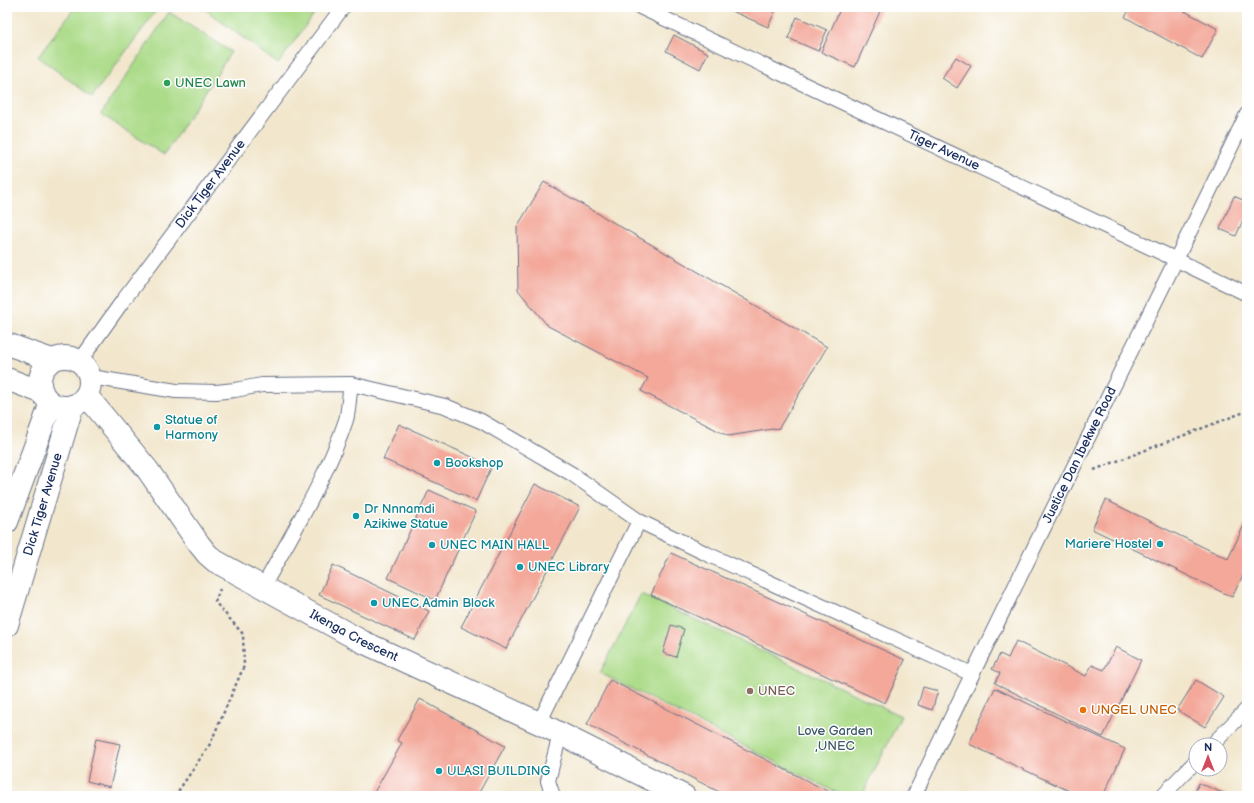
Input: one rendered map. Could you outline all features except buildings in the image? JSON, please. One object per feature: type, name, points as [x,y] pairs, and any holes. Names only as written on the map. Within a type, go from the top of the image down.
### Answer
[{"type":"street","points":[[7,344],[52,360]]},
{"type":"street","points":[[7,379],[46,397],[61,408],[82,385],[71,357],[61,357],[52,360],[45,366],[41,374],[40,383],[46,397]]},
{"type":"street","name":"Ikenga Crescent","points":[[82,385],[147,469],[199,544],[207,554],[216,561],[363,642],[540,723],[684,796]]},
{"type":"street","name":"Dick Tiger Avenue","points":[[7,626],[82,385]]},
{"type":"street","name":"Dick Tiger Avenue","points":[[7,522],[46,397]]},
{"type":"lane","name":"Dick Tiger Avenue","points":[[82,385],[122,302],[343,7]]},
{"type":"lane","name":"Tiger Avenue","points":[[640,7],[1247,294]]},
{"type":"lane","name":"Justice Dan Ibekwe Road","points":[[914,796],[972,674],[1177,260],[1247,114]]},
{"type":"lane","points":[[82,385],[216,392],[235,390],[262,384],[351,384],[445,406],[481,421],[572,474],[639,521],[707,554],[972,674]]},
{"type":"lane","points":[[263,587],[331,458],[346,418],[351,384]]},
{"type":"lane","points":[[540,723],[639,521]]},
{"type":"lane","points":[[1220,737],[1247,709]]},
{"type":"lane","points":[[553,796],[548,781],[560,734]]},
{"type":"lane","points":[[1162,796],[1188,769]]},
{"type":"path","points":[[1068,480],[1247,412]]},
{"type":"path","points":[[175,796],[210,744],[244,666],[243,634],[215,602],[228,568]]},
{"type":"green space","points":[[75,7],[159,7],[92,97],[38,57]]},
{"type":"green space","points":[[202,7],[319,7],[278,64]]},
{"type":"green space","name":"UNEC Lawn","points":[[169,12],[231,52],[164,155],[101,114]]},
{"type":"green space","name":"Love Garden ,UNEC","points":[[641,594],[901,716],[862,796],[845,796],[829,789],[600,673]]},
{"type":"place","name":"UNEC Lawn","points":[[167,83]]},
{"type":"place","name":"Statue of Harmony","points":[[157,427]]},
{"type":"place","name":"Bookshop","points":[[437,463]]},
{"type":"place","name":"Dr Nnnamdi Azikiwe Statue","points":[[356,516]]},
{"type":"place","name":"Mariere Hostel","points":[[1160,544]]},
{"type":"place","name":"UNEC MAIN HALL","points":[[432,545]]},
{"type":"place","name":"UNEC Library","points":[[520,567]]},
{"type":"place","name":"UNEC Admin Block","points":[[374,603]]},
{"type":"place","name":"UNEC","points":[[750,691]]},
{"type":"place","name":"UNGEL UNEC","points":[[1083,710]]},
{"type":"place","name":"ULASI BUILDING","points":[[439,771]]}]
